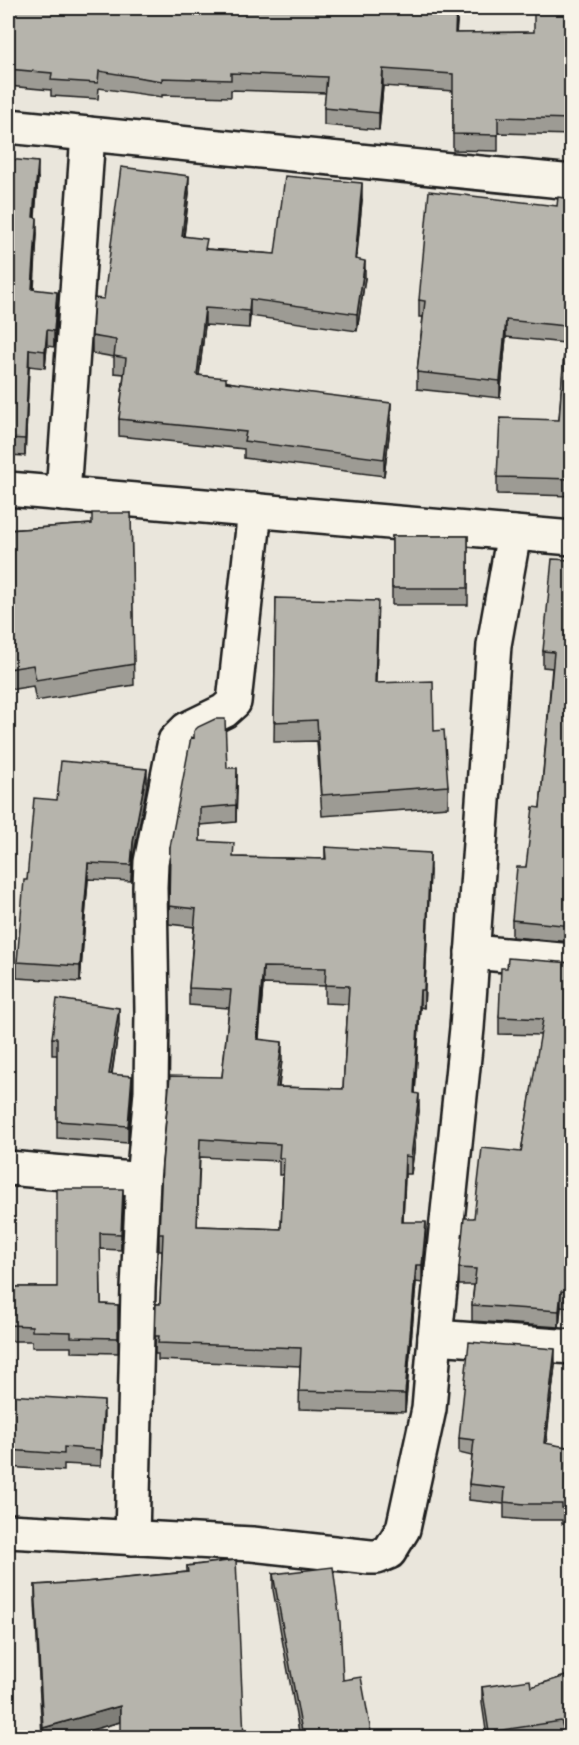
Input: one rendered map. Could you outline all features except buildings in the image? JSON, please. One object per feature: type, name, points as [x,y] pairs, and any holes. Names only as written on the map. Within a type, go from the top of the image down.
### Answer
[{"type":"street","points":[[8,126],[572,182]]},
{"type":"street","points":[[63,494],[88,134]]},
{"type":"street","points":[[8,489],[572,537]]},
{"type":"street","points":[[132,1538],[138,1289],[143,1180],[151,1081],[151,862],[176,741],[187,729],[224,711],[234,702],[255,510]]},
{"type":"street","points":[[8,1531],[252,1544],[377,1557],[389,1552],[403,1528],[429,1409],[467,1028],[494,645],[514,533]]},
{"type":"street","points":[[472,952],[572,961]]},
{"type":"street","points":[[8,1168],[143,1180]]},
{"type":"street","points":[[435,1337],[572,1347]]}]
